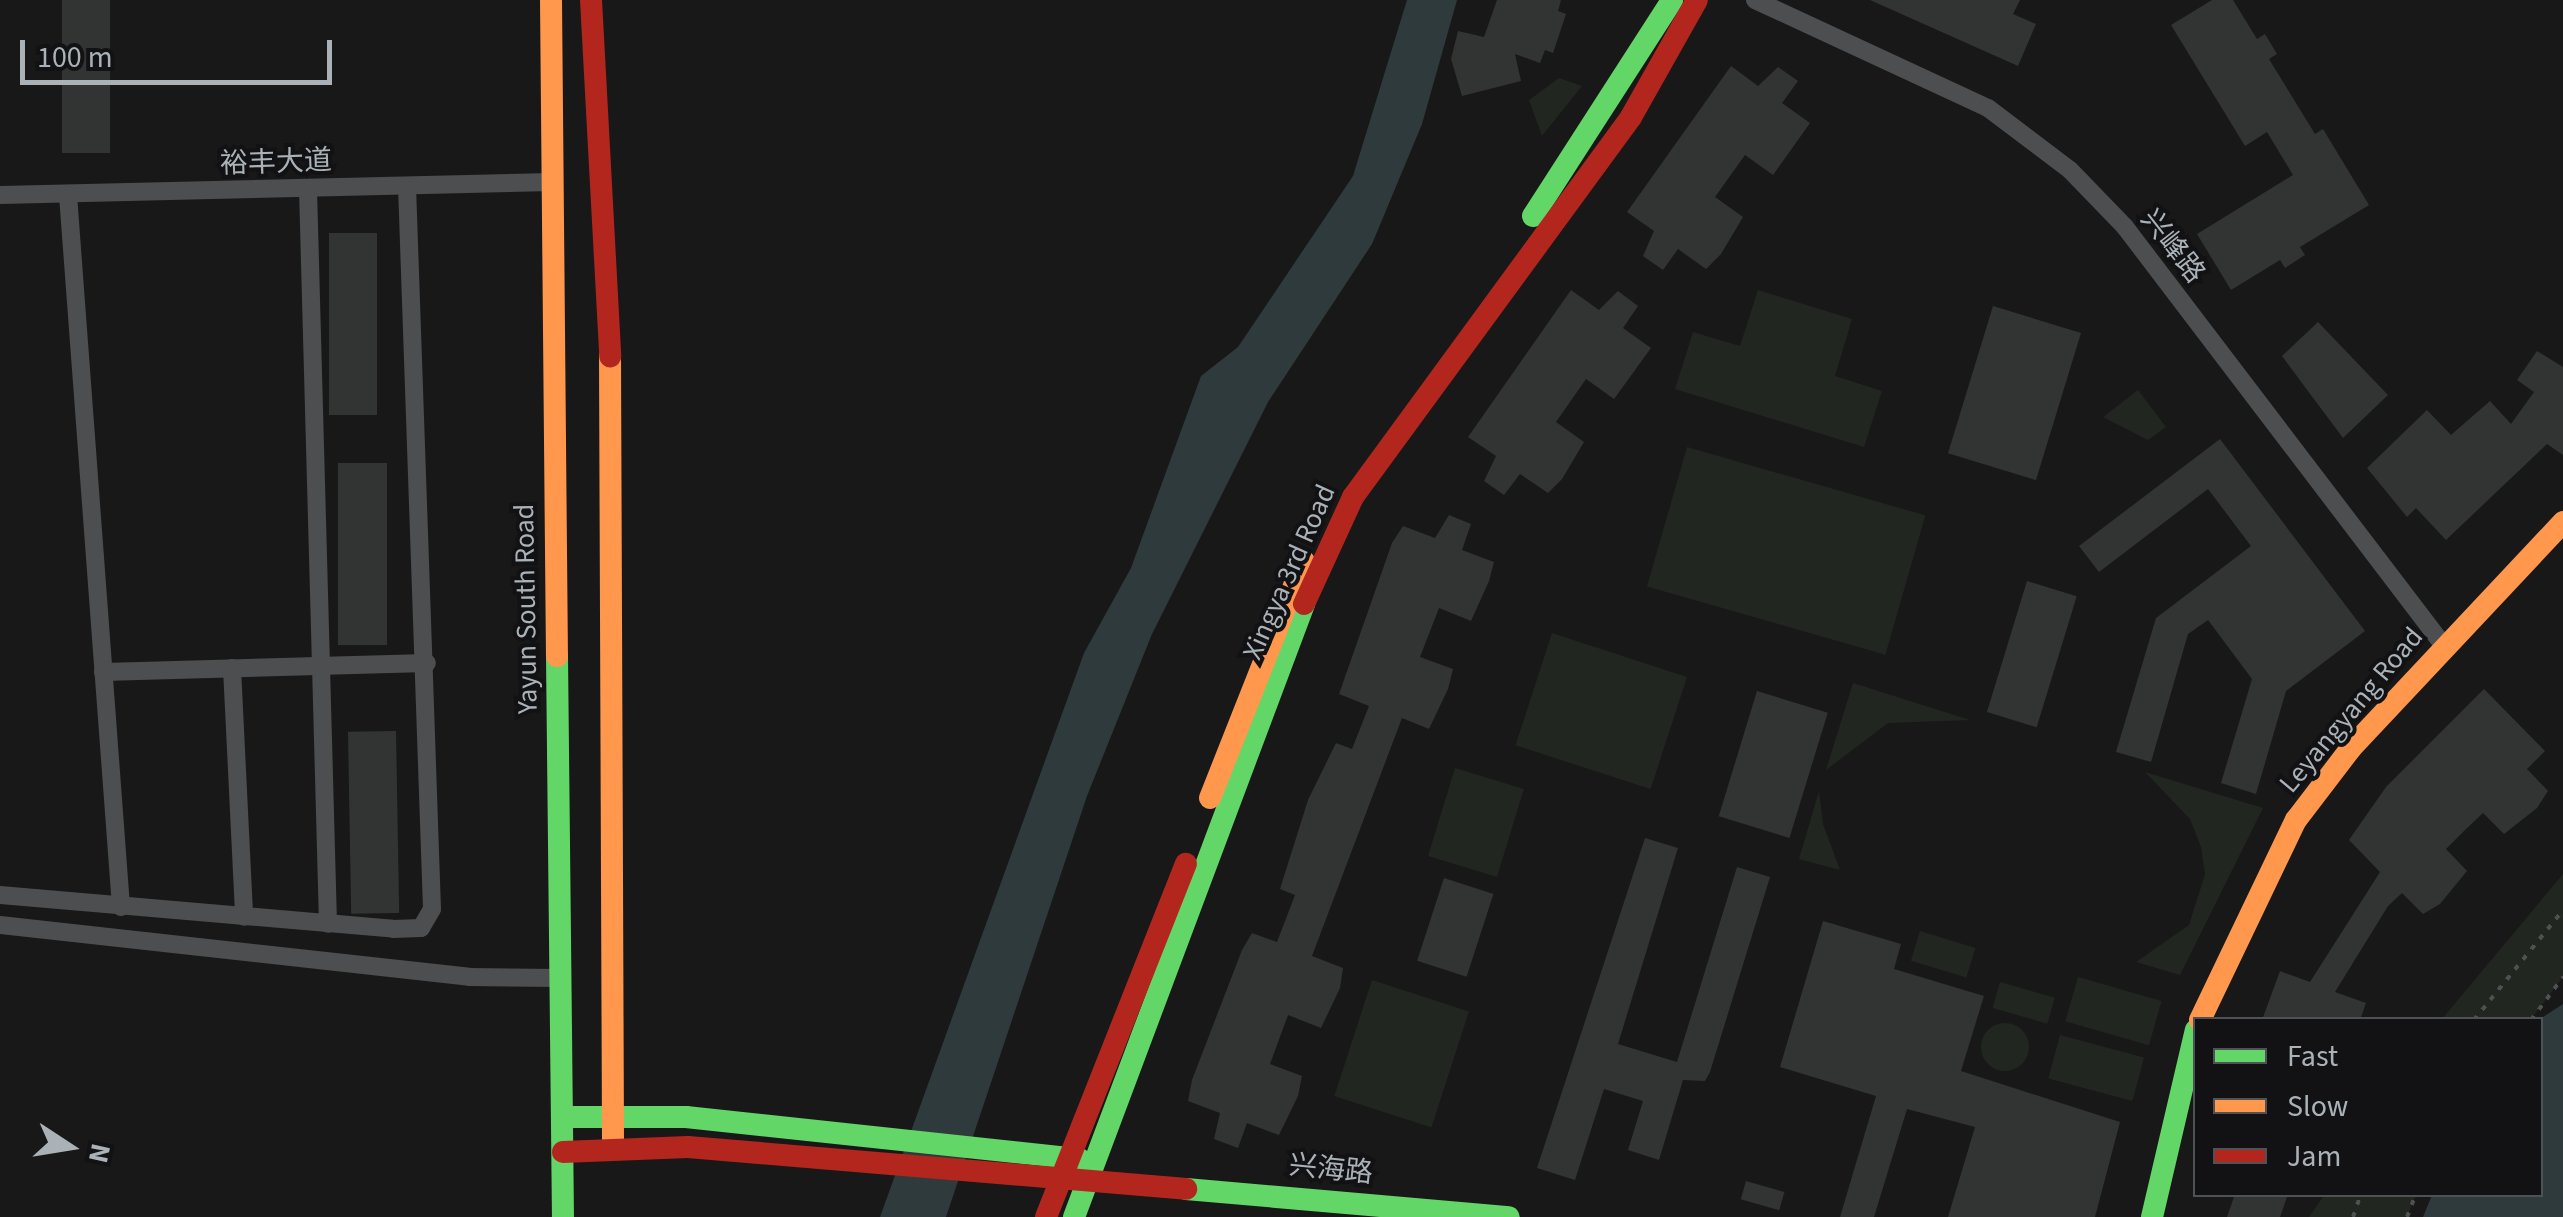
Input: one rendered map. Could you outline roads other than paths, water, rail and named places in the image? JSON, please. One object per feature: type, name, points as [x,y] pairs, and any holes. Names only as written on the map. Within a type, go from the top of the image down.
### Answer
[{"type":"street","name":"Yayun South Road","points":[[551,0],[564,1217]]},
{"type":"street","points":[[591,0],[611,378],[613,1149]]},
{"type":"street","name":"Xingya 3rd Road","points":[[1063,1168],[1324,519],[1591,136],[1672,0]]},
{"type":"street","name":"Xingya 3rd Road","points":[[1090,1170],[1316,572],[1353,497],[1631,116],[1697,0]]},
{"type":"street","name":"兴峰路","points":[[1756,0],[1988,108],[2070,170],[2125,228],[2444,646]]},
{"type":"street","name":"裕丰大道","points":[[0,195],[553,182]]},
{"type":"street","points":[[0,895],[328,924],[421,928],[432,909],[427,662],[406,186]]},
{"type":"street","points":[[308,189],[328,924]]},
{"type":"street","points":[[68,196],[121,907]]},
{"type":"street","name":"Leyangyang Road","points":[[2201,1017],[2296,820],[2444,646],[2563,522]]},
{"type":"street","points":[[103,672],[427,662]]},
{"type":"street","points":[[232,668],[244,917]]},
{"type":"street","points":[[0,925],[469,977],[560,978]]},
{"type":"street","points":[[2152,1217],[2193,1043]]},
{"type":"street","points":[[562,1117],[613,1116],[870,1137],[1002,1162]]},
{"type":"street","points":[[562,1152],[613,1149],[866,1163],[1002,1162]]},
{"type":"street","name":"兴海路","points":[[1002,1162],[1509,1217]]},
{"type":"street","points":[[1046,1217],[1063,1168]]},
{"type":"street","points":[[1074,1217],[1090,1170]]}]
